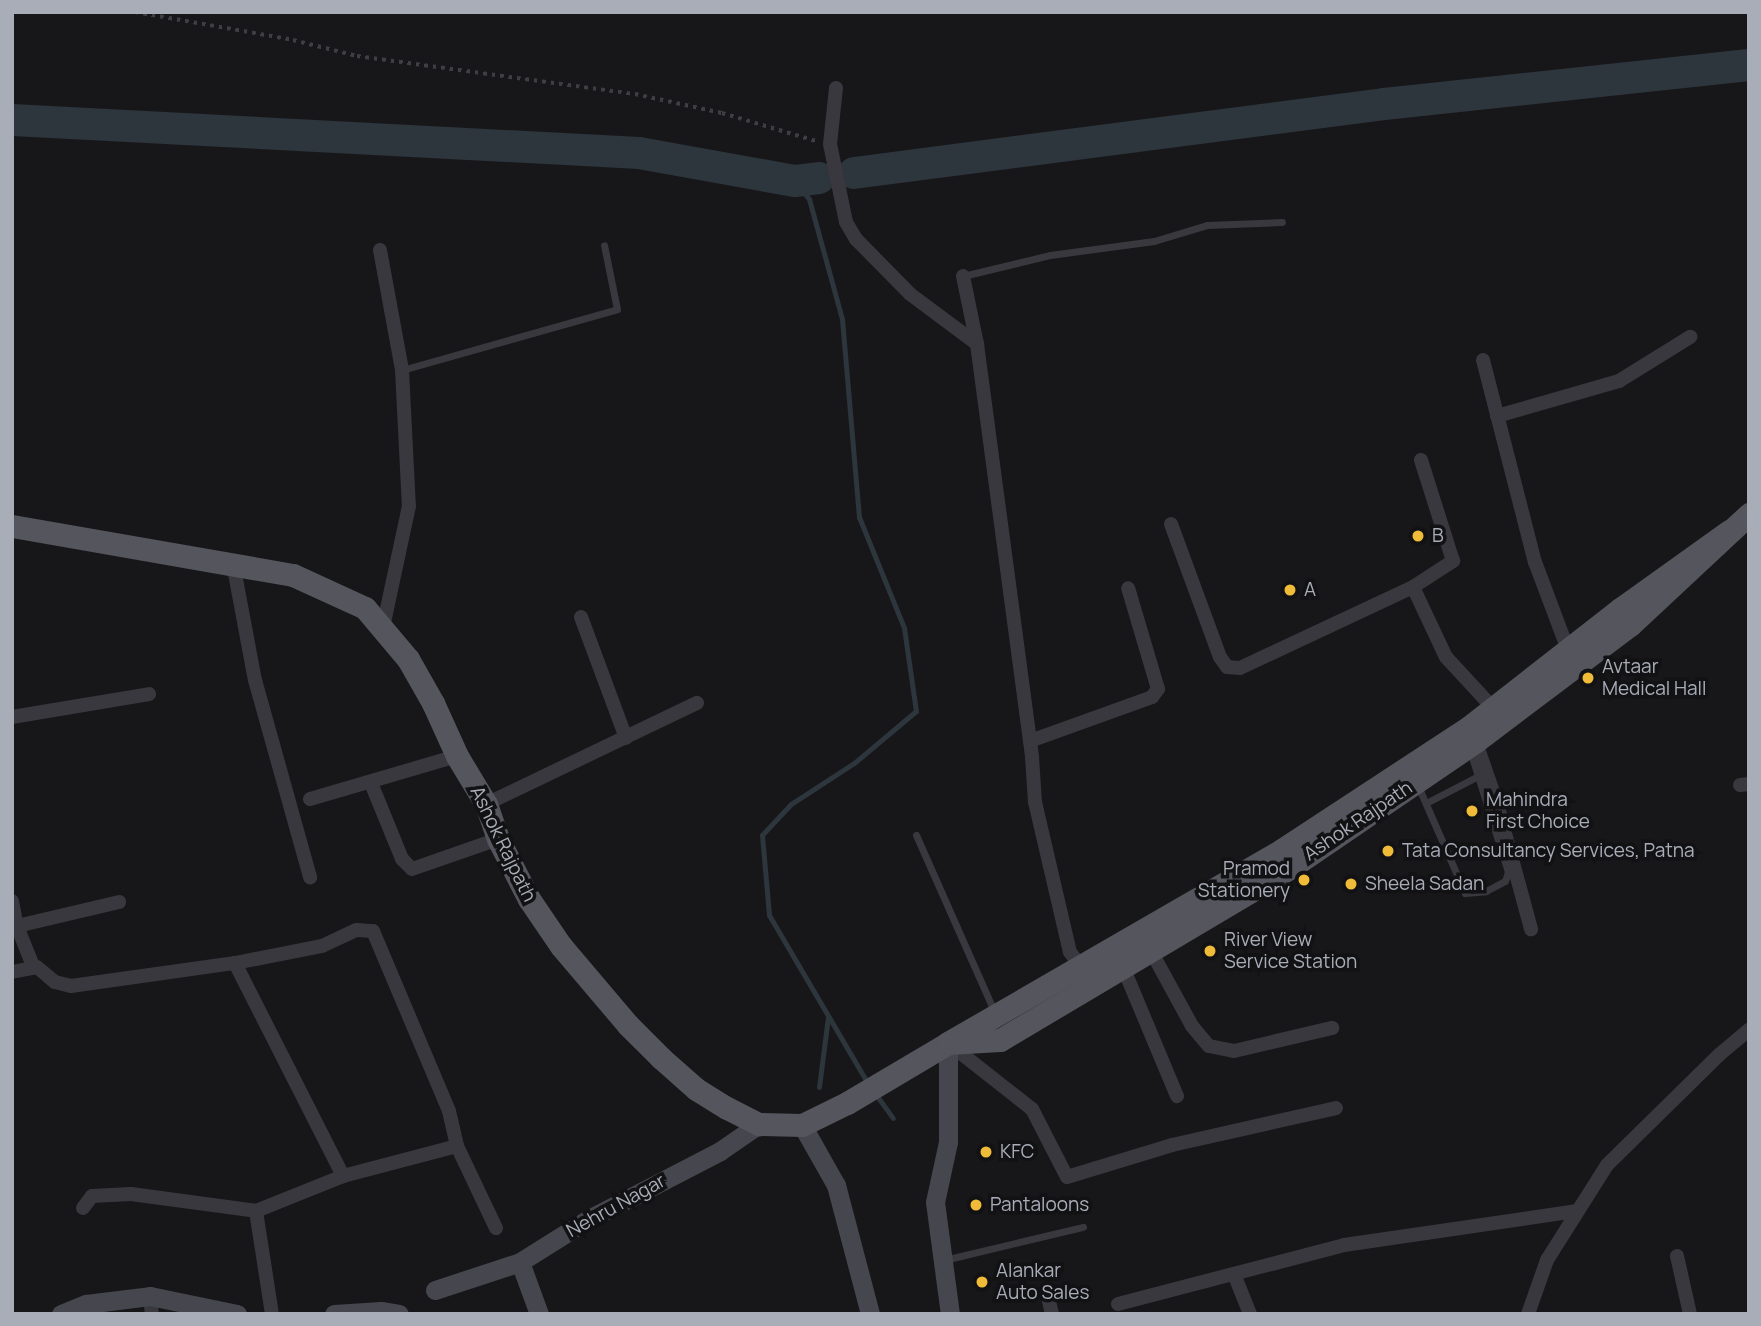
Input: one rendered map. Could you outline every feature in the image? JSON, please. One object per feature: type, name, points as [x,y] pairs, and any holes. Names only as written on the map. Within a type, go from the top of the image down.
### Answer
[{"type":"main road","name":"Ashok Rajpath","points":[[12,526],[293,575],[365,608],[383,627],[433,703],[457,756],[486,804],[498,838],[529,899],[561,946],[628,1025],[696,1089],[760,1124],[802,1125],[847,1103],[880,1081],[1081,967],[1471,738],[1493,708],[1630,625],[1749,514]]},
{"type":"main road","name":"Ashok Rajpath","points":[[948,1043],[1000,1040],[1290,868],[1416,782],[1572,659]]},
{"type":"street","points":[[836,88],[830,144],[846,222],[856,239],[910,294],[977,344]]},
{"type":"street","points":[[380,250],[402,370],[409,506],[383,627]]},
{"type":"street","points":[[963,276],[977,344],[1030,741],[1035,802],[1070,952],[1081,967]]},
{"type":"street","points":[[1497,416],[1619,381],[1690,337]]},
{"type":"street","points":[[1483,360],[1535,562],[1572,659]]},
{"type":"street","points":[[1171,524],[1220,657],[1227,667],[1240,668],[1413,587],[1452,561],[1421,460]]},
{"type":"street","points":[[233,563],[255,680],[310,877]]},
{"type":"street","points":[[1413,587],[1446,657],[1493,708]]},
{"type":"street","points":[[1030,741],[1152,697],[1158,689],[1128,588]]},
{"type":"street","points":[[581,617],[626,738]]},
{"type":"street","points":[[12,717],[149,694]]},
{"type":"street","points":[[486,804],[697,703]]},
{"type":"street","points":[[1471,738],[1496,800],[1531,929]]},
{"type":"street","points":[[310,799],[457,756]]},
{"type":"street","points":[[371,783],[402,859],[412,869],[498,838]]},
{"type":"street","points":[[12,901],[17,926],[33,967],[55,982],[71,986],[235,963],[322,946],[357,930],[373,931],[449,1111],[457,1146],[496,1228]]},
{"type":"street","points":[[17,926],[119,902]]},
{"type":"street","points":[[1151,951],[1192,1026],[1209,1046],[1234,1051],[1332,1028]]},
{"type":"street","points":[[235,963],[343,1177]]},
{"type":"street","points":[[12,972],[33,967]]},
{"type":"street","points":[[1123,967],[1177,1096]]},
{"type":"street","points":[[1528,1314],[1548,1261],[1607,1166],[1720,1054],[1749,1030]]},
{"type":"street","points":[[948,1043],[1032,1109],[1067,1177],[1171,1145],[1336,1108]]},
{"type":"street","points":[[948,1043],[948,1142],[934,1202],[950,1314]]},
{"type":"street","name":"Nehru Nagar","points":[[435,1290],[520,1262],[587,1220],[720,1152],[760,1124]]},
{"type":"street","points":[[802,1125],[836,1185],[870,1314]]},
{"type":"street","points":[[83,1208],[92,1196],[131,1194],[257,1211],[343,1177],[457,1146]]},
{"type":"street","points":[[257,1211],[272,1314]]},
{"type":"street","points":[[1118,1304],[1344,1245],[1578,1211]]},
{"type":"street","points":[[1677,1256],[1690,1314]]},
{"type":"street","points":[[520,1262],[539,1314]]},
{"type":"street","points":[[1234,1274],[1250,1314]]},
{"type":"street","points":[[61,1314],[86,1304],[151,1305],[237,1314]]},
{"type":"street","points":[[334,1314],[381,1311],[399,1314]]},
{"type":"lane","points":[[963,276],[1050,255],[1154,241],[1207,225],[1282,222]]},
{"type":"lane","points":[[402,370],[617,309],[604,245]]},
{"type":"lane","points":[[1416,782],[1465,893],[1498,886],[1505,881],[1508,872],[1478,776],[1471,738]]},
{"type":"lane","points":[[1426,803],[1478,776]]},
{"type":"lane","points":[[916,835],[996,1015]]},
{"type":"lane","points":[[943,1260],[1083,1227]]},
{"type":"path","points":[[135,12],[293,40],[357,56],[635,94],[722,113],[817,142]]},
{"type":"waterway","points":[[854,173],[1384,104],[1749,65]]},
{"type":"waterway","points":[[12,120],[639,153],[795,181],[819,178]]},
{"type":"waterway","points":[[795,181],[809,199],[842,319],[859,517],[904,628],[916,711],[854,763],[791,804],[762,835],[769,915],[868,1084]]},
{"type":"waterway","points":[[819,1087],[828,1017]]},
{"type":"waterway","points":[[874,1092],[893,1118]]},
{"type":"place","name":"B","points":[[1418,536]]},
{"type":"place","name":"A","points":[[1290,590]]},
{"type":"place","name":"Avtaar Medical Hall","points":[[1588,678]]},
{"type":"place","name":"Mahindra First Choice","points":[[1472,811]]},
{"type":"place","name":"Tata Consultancy Services, Patna","points":[[1388,851]]},
{"type":"place","name":"Pramod Stationery","points":[[1304,880]]},
{"type":"place","name":"Sheela Sadan","points":[[1351,884]]},
{"type":"place","name":"River View Service Station","points":[[1210,951]]},
{"type":"place","name":"KFC","points":[[986,1152]]},
{"type":"place","name":"Pantaloons","points":[[976,1205]]},
{"type":"place","name":"Alankar Auto Sales","points":[[982,1282]]}]
